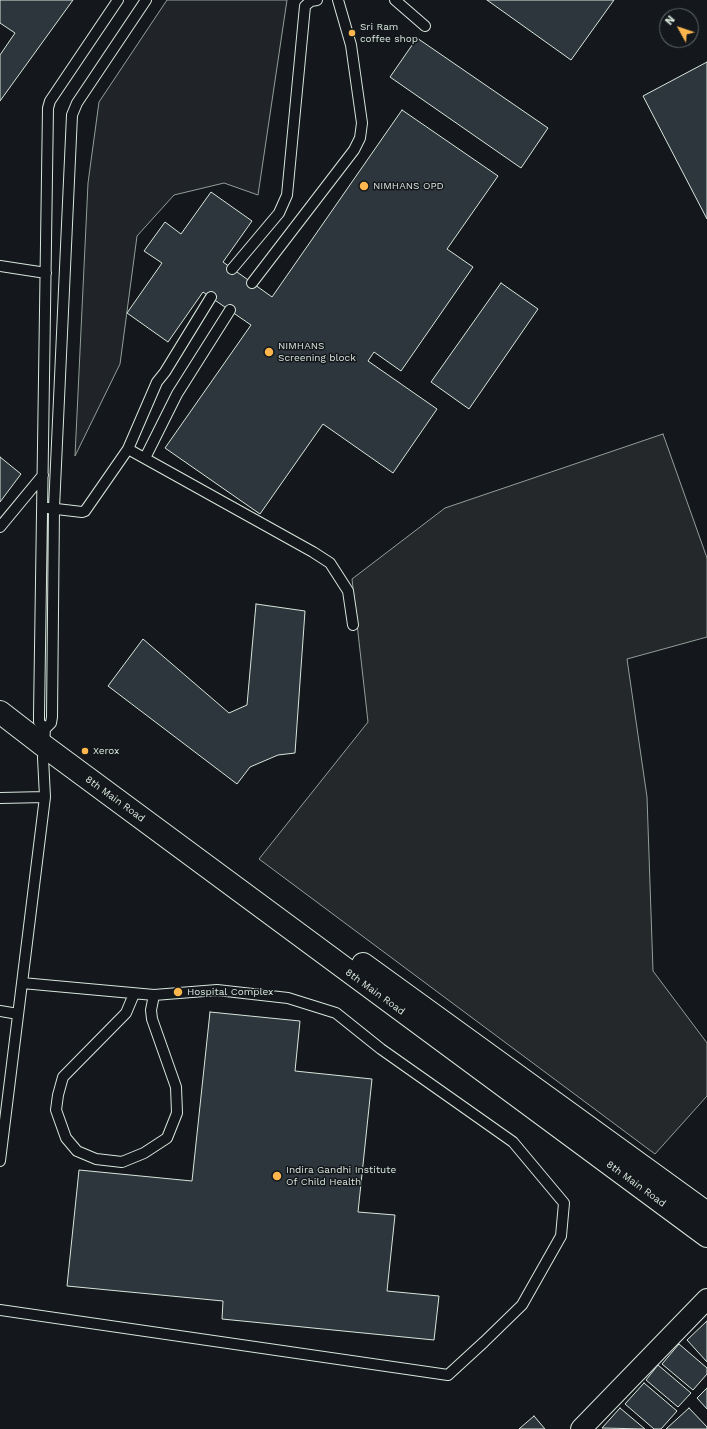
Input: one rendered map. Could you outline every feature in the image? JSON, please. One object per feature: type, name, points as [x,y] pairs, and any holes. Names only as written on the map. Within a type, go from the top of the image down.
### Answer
[{"type":"street","points":[[0,699],[44,736]]},
{"type":"street","points":[[0,712],[44,736]]},
{"type":"street","name":"8th Main Road","points":[[44,736],[707,1213]]},
{"type":"street","name":"8th Main Road","points":[[44,736],[707,1236]]},
{"type":"street","points":[[581,1429],[707,1299]]},
{"type":"lane","points":[[0,1161],[45,797],[43,758],[44,736],[39,722],[39,715],[48,108],[50,101],[118,0]]},
{"type":"lane","points":[[44,736],[51,723],[52,717],[54,508],[72,115],[77,102],[146,0]]},
{"type":"lane","points":[[232,269],[278,213],[287,195],[305,6],[311,1],[317,0]]},
{"type":"lane","points":[[252,283],[354,150],[360,138],[362,123],[351,45],[338,0]]},
{"type":"lane","points":[[395,0],[425,26]]},
{"type":"lane","points":[[0,266],[46,273]]},
{"type":"lane","points":[[42,508],[82,512],[85,511],[128,449],[157,382],[165,372],[211,297]]},
{"type":"lane","points":[[145,458],[177,394],[230,310]]},
{"type":"lane","points":[[128,449],[330,563],[348,591],[353,625]]},
{"type":"lane","points":[[0,528],[43,475]]},
{"type":"lane","points":[[0,798],[45,797]]},
{"type":"lane","points":[[0,1310],[448,1375],[522,1305],[560,1236],[564,1203],[513,1142],[381,1049],[336,1013],[288,998],[217,990],[154,995],[22,983]]},
{"type":"lane","points":[[134,994],[126,1014],[63,1078],[58,1095],[56,1110],[66,1138],[77,1151],[96,1159],[122,1162],[144,1154],[167,1138],[177,1114],[176,1087],[152,1019],[151,1010],[154,995]]},
{"type":"lane","points":[[0,1011],[18,1014]]},
{"type":"shaded area","points":[[167,0],[287,0],[258,195],[224,183],[174,195],[137,236],[120,364],[75,456],[88,183],[99,102]]},
{"type":"shaded area","points":[[663,434],[707,558],[707,637],[627,659],[647,797],[653,971],[707,1043],[707,1096],[655,1154],[259,859],[368,722],[352,579],[445,508]]},
{"type":"building","points":[[0,0],[73,0],[0,101],[0,55],[15,33],[0,23]]},
{"type":"building","points":[[487,0],[614,0],[571,60]]},
{"type":"building","points":[[417,38],[548,128],[521,168],[390,77]]},
{"type":"building","points":[[707,62],[707,219],[643,96]]},
{"type":"building","points":[[402,110],[498,176],[447,249],[473,267],[401,371],[374,352],[368,361],[437,409],[393,473],[323,424],[260,514],[165,448],[251,325],[203,292],[168,342],[127,313],[162,263],[144,251],[165,222],[181,234],[211,192],[252,221],[223,262],[272,297]]},
{"type":"building","points":[[501,283],[538,309],[469,409],[431,382]]},
{"type":"building","points":[[0,457],[21,474],[0,502]]},
{"type":"building","points":[[256,604],[305,611],[295,753],[278,755],[250,767],[237,784],[108,686],[143,639],[229,713],[247,705]]},
{"type":"building","name":"Indira Gandhi Institute Of Child Health","points":[[210,1012],[300,1021],[295,1071],[372,1079],[358,1212],[395,1215],[387,1291],[439,1296],[434,1340],[222,1319],[223,1301],[67,1286],[79,1170],[192,1181]]},
{"type":"building","points":[[707,1321],[707,1362],[687,1340]]},
{"type":"building","points":[[679,1344],[707,1368],[707,1374],[693,1390],[662,1364]]},
{"type":"building","points":[[658,1365],[691,1393],[678,1407],[646,1380]]},
{"type":"building","points":[[644,1383],[677,1411],[661,1429],[654,1429],[625,1404]]},
{"type":"building","points":[[707,1388],[707,1409],[697,1398]]},
{"type":"building","points":[[620,1408],[645,1429],[602,1428]]},
{"type":"building","points":[[689,1408],[707,1427],[707,1429],[666,1429]]},
{"type":"building","points":[[534,1416],[545,1429],[519,1429]]},
{"type":"place","name":"Sri Ram coffee shop","points":[[352,33]]},
{"type":"place","name":"NIMHANS OPD","points":[[364,186]]},
{"type":"place","name":"NIMHANS Screening block","points":[[269,352]]},
{"type":"place","name":"Xerox","points":[[85,751]]},
{"type":"place","name":"Hospital Complex","points":[[178,992]]},
{"type":"place","name":"Indira Gandhi Institute Of Child Health","points":[[277,1176]]}]
